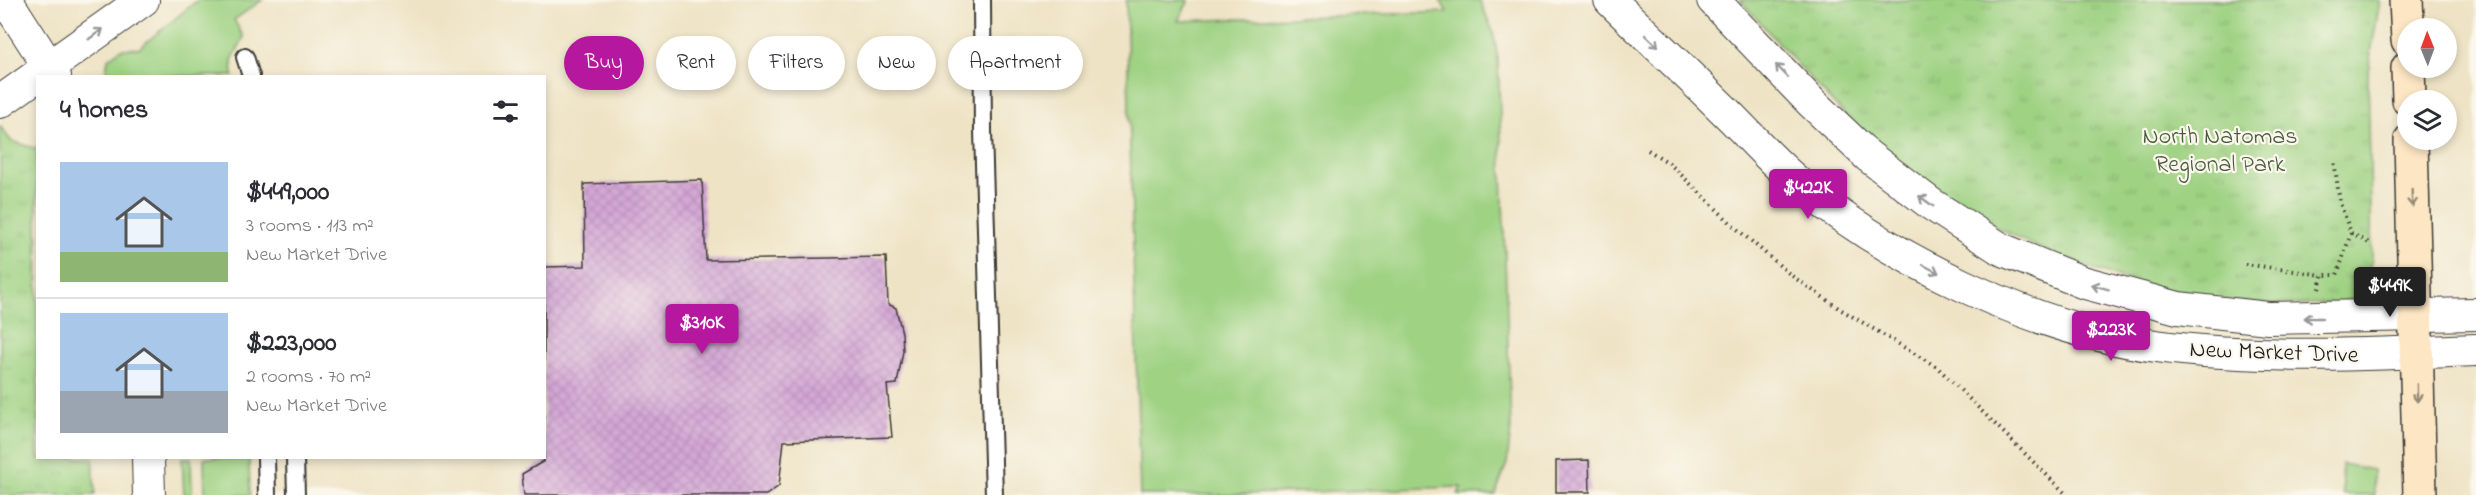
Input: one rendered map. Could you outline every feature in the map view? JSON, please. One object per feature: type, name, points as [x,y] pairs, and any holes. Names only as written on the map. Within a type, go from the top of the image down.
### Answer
[{"type":"main road","points":[[2406,0],[2407,18]]},
{"type":"main road","points":[[2411,150],[2420,495]]},
{"type":"street","points":[[10,6],[52,72],[142,0]]},
{"type":"street","name":"New Market Drive","points":[[1610,0],[1797,182],[1880,242],[1975,292],[2078,330],[2155,346],[2260,356],[2476,350]]},
{"type":"street","name":"New Market Drive","points":[[1713,0],[1812,103],[1868,156],[1931,204],[2001,249],[2082,282],[2178,308],[2268,318],[2476,314]]},
{"type":"street","points":[[0,102],[36,81]]},
{"type":"street","points":[[148,459],[149,495]]},
{"type":"lane","points":[[982,0],[983,131],[994,495]]},
{"type":"lane","points":[[245,57],[251,75]]},
{"type":"lane","points":[[266,459],[267,495]]},
{"type":"lane","points":[[295,459],[296,495]]},
{"type":"path","points":[[1648,150],[1669,163],[1737,229],[1792,276],[1840,309],[1937,367],[2067,495]]},
{"type":"path","points":[[2246,264],[2322,275],[2337,275],[2351,233],[2340,203],[2334,160]]},
{"type":"path","points":[[2351,233],[2369,243]]},
{"type":"path","points":[[2318,293],[2322,275]]},
{"type":"green space","points":[[198,0],[262,0],[234,20],[244,37],[232,60],[233,75],[105,75],[108,59],[121,49],[139,48]]},
{"type":"green space","points":[[1126,0],[1189,0],[1178,21],[1447,12],[1440,0],[1480,0],[1493,32],[1498,59],[1511,429],[1507,463],[1495,495],[1458,495],[1461,487],[1216,495],[1140,495]]},
{"type":"green space","name":"North Natomas Regional Park","points":[[1740,0],[2380,0],[2368,71],[2372,258],[2370,274],[2365,286],[2359,294],[2340,302],[2248,303],[2194,296],[2139,283],[2086,266],[2034,245],[1984,220],[1937,192],[1894,160],[1833,103]]},
{"type":"green space","points":[[0,126],[11,141],[36,149],[36,459],[93,459],[95,495],[0,495]]},
{"type":"green space","points":[[182,459],[191,459],[192,495],[184,495]]},
{"type":"green space","points":[[204,459],[249,459],[250,495],[205,495]]},
{"type":"green space","points":[[2342,464],[2373,470],[2374,495],[2343,495]]},
{"type":"building","points":[[702,180],[706,260],[886,257],[888,304],[896,308],[902,333],[903,351],[897,384],[887,385],[892,437],[784,441],[779,486],[766,495],[524,495],[522,474],[546,459],[546,267],[585,266],[584,184]]},
{"type":"building","points":[[1589,460],[1590,492],[1556,492],[1556,461]]}]
